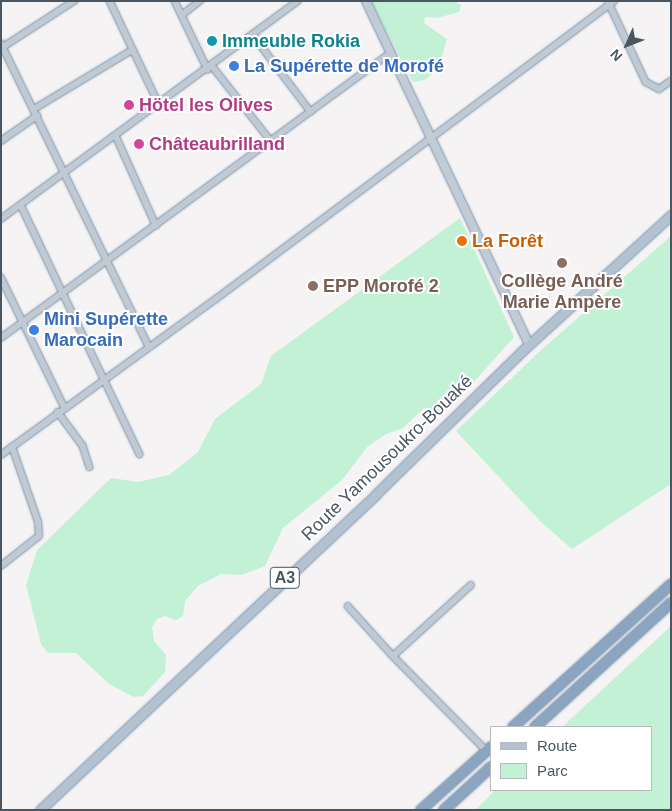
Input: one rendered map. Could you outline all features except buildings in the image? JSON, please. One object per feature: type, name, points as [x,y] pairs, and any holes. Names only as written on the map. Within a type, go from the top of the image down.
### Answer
[{"type":"highway","points":[[514,726],[671,584]]},
{"type":"highway","points":[[535,726],[671,603]]},
{"type":"highway","points":[[421,810],[489,749]]},
{"type":"highway","points":[[444,810],[490,768]]},
{"type":"main road","name":"Route Yamousoukro-Bouaké","points":[[40,810],[529,345],[671,214]]},
{"type":"street","points":[[74,1],[3,49],[150,347]]},
{"type":"street","points":[[110,1],[159,104]]},
{"type":"street","points":[[175,1],[210,68],[271,141]]},
{"type":"street","points":[[182,15],[200,1]]},
{"type":"street","points":[[1,219],[210,68],[298,1]]},
{"type":"street","points":[[366,1],[529,345]]},
{"type":"street","points":[[1,455],[432,139],[610,2],[646,82],[659,90],[671,81]]},
{"type":"street","points":[[253,35],[311,112]]},
{"type":"street","points":[[34,109],[132,50]]},
{"type":"street","points":[[1,338],[391,52]]},
{"type":"street","points":[[1,141],[37,116]]},
{"type":"street","points":[[116,136],[156,226]]},
{"type":"street","points":[[21,205],[140,454]]},
{"type":"street","points":[[1,277],[22,324],[65,408]]},
{"type":"street","points":[[58,412],[83,446],[90,467]]},
{"type":"street","points":[[1,566],[39,536],[38,522],[12,448]]},
{"type":"street","points":[[393,656],[471,584]]},
{"type":"street","points":[[348,606],[393,656],[489,749]]},
{"type":"green space","points":[[371,1],[454,1],[461,5],[459,12],[437,18],[425,17],[424,23],[447,39],[438,70],[424,80],[413,82]]},
{"type":"green space","points":[[460,218],[514,337],[453,405],[442,413],[424,408],[403,428],[386,434],[367,447],[342,480],[283,528],[265,566],[242,575],[221,574],[198,586],[185,601],[183,616],[176,620],[165,616],[157,619],[152,627],[154,641],[166,655],[165,672],[143,696],[134,697],[109,684],[76,653],[48,653],[41,644],[26,585],[37,550],[111,478],[138,482],[169,475],[198,452],[215,419],[261,384],[271,356]]},
{"type":"green space","points":[[671,236],[671,484],[572,549],[542,523],[456,431],[539,352]]},
{"type":"green space","points":[[670,627],[671,810],[476,810],[494,791],[652,791],[652,726],[563,726]]},
{"type":"place","name":"Immeuble Rokia","points":[[212,41]]},
{"type":"place","name":"La Supérette de Morofé","points":[[234,66]]},
{"type":"place","name":"Hötel les Olives","points":[[129,105]]},
{"type":"place","name":"Châteaubrilland","points":[[139,144]]},
{"type":"place","name":"La Forêt","points":[[462,241]]},
{"type":"place","name":"Collège André Marie Ampère","points":[[562,263]]},
{"type":"place","name":"EPP Morofé 2","points":[[313,286]]},
{"type":"place","name":"Mini Supérette Marocain","points":[[34,330]]}]
